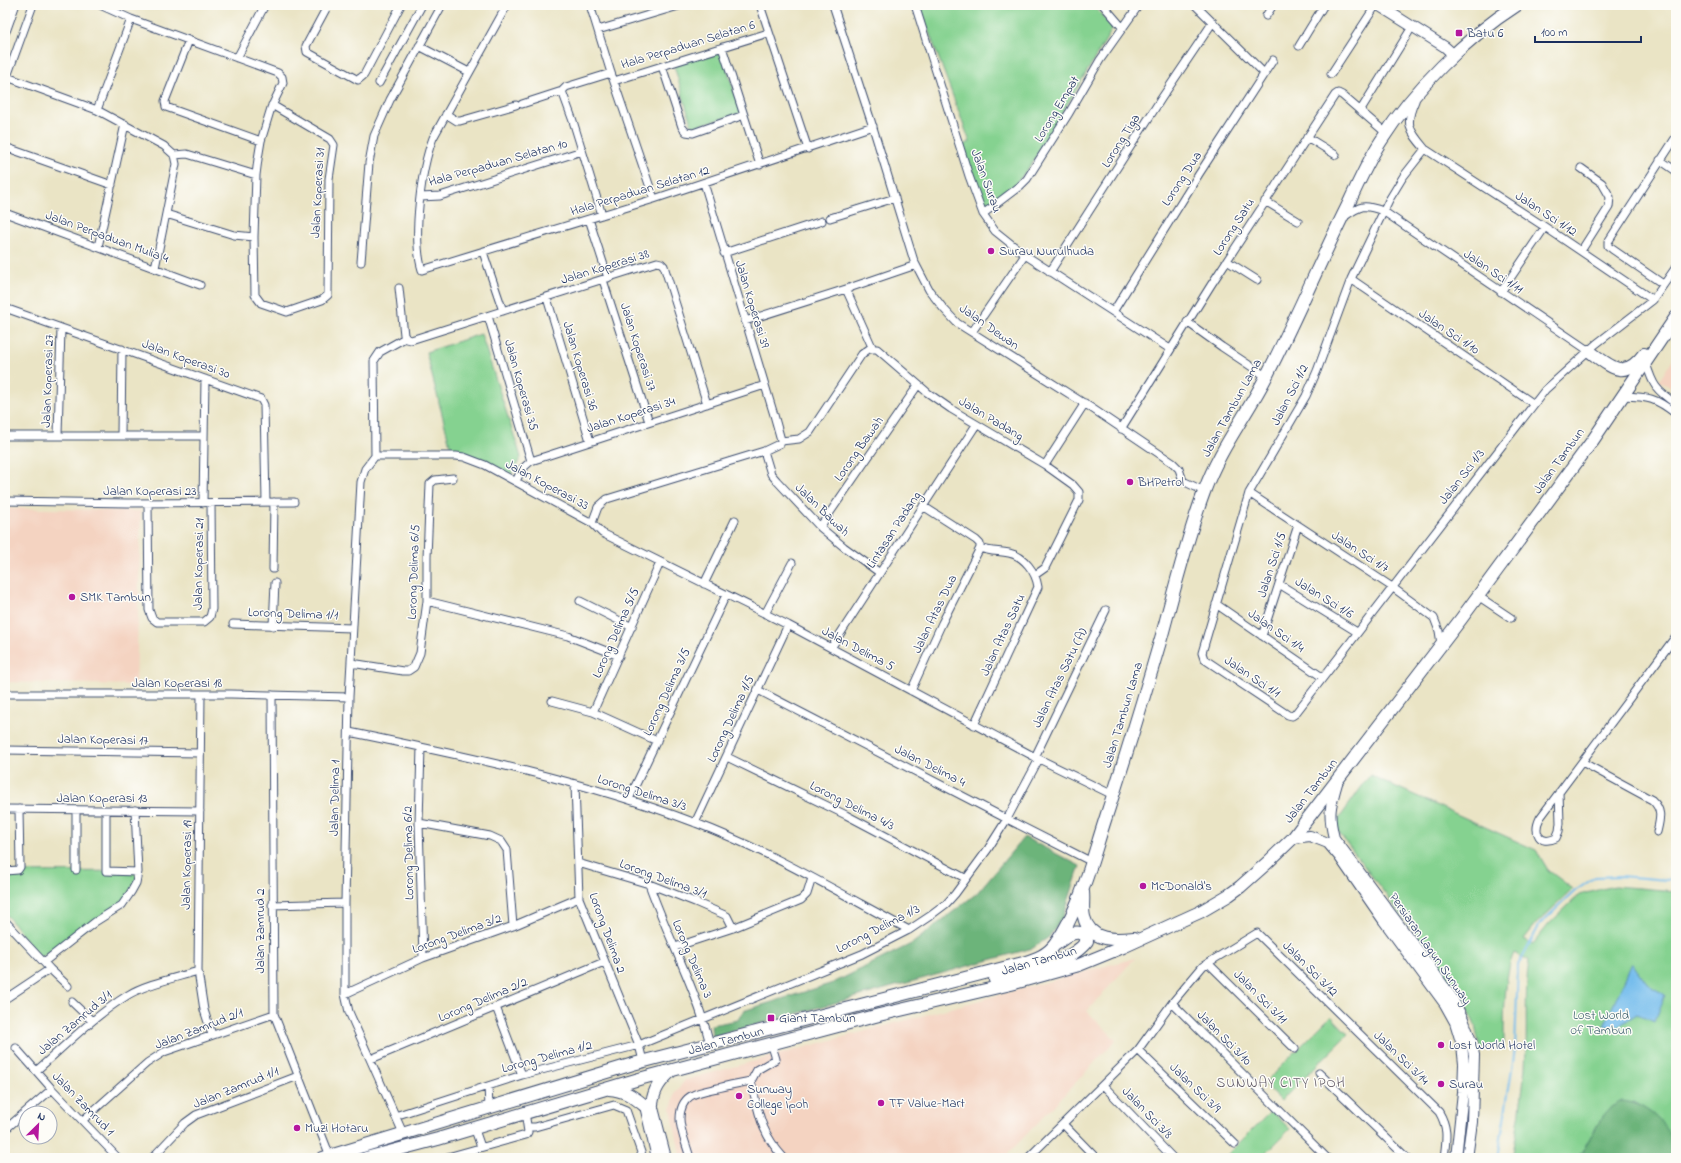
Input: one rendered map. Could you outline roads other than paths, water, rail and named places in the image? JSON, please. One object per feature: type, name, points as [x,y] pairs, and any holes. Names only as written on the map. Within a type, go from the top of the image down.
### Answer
[{"type":"main road","points":[[5,30],[14,5]]},
{"type":"main road","points":[[1377,5],[1445,46],[1454,55]]},
{"type":"main road","name":"Jalan Tambun Lama","points":[[1055,945],[1083,887],[1092,860],[1141,708],[1182,562],[1204,491],[1214,467],[1266,377],[1340,220],[1372,156],[1389,129],[1418,93],[1454,55],[1494,20],[1517,5]]},
{"type":"main road","points":[[1590,351],[1617,369],[1628,369],[1635,366],[1660,333],[1676,317]]},
{"type":"main road","name":"Jalan Tambun","points":[[604,1089],[771,1043],[879,1015],[1011,984],[1079,965],[1200,912],[1229,895],[1251,878],[1293,838],[1352,762],[1461,619],[1593,440],[1676,317]]},
{"type":"main road","name":"Persiaran Lagun Sunway","points":[[1338,779],[1330,811],[1330,823],[1334,838],[1452,998],[1463,1019],[1471,1040],[1474,1055],[1472,1122],[1467,1158]]},
{"type":"main road","name":"Persiaran Lagun Sunway","points":[[1293,838],[1310,836],[1328,843],[1339,856],[1384,921],[1445,1004],[1455,1022],[1462,1045],[1464,1064],[1463,1092],[1456,1158]]},
{"type":"main road","points":[[1083,887],[1084,918],[1094,932],[1108,940],[1142,937]]},
{"type":"main road","name":"Jalan Tambun","points":[[326,1157],[643,1061],[1003,969],[1040,957],[1073,932],[1080,932],[1085,935],[1087,941],[1083,946],[1072,955],[1057,962],[964,990],[937,1002]]},
{"type":"main road","points":[[657,1158],[648,1105],[657,1086],[672,1070]]},
{"type":"main road","points":[[373,1157],[604,1089],[625,1091],[648,1105],[666,1158]]},
{"type":"street","points":[[33,5],[6,79],[97,110],[164,146],[174,155],[176,164],[155,268]]},
{"type":"street","points":[[100,5],[131,19],[278,73],[282,77],[283,83],[272,105],[261,141],[256,175],[254,237],[234,235],[166,214]]},
{"type":"street","points":[[237,58],[265,5]]},
{"type":"street","points":[[328,5],[306,46],[307,52],[358,80],[364,75],[401,5]]},
{"type":"street","points":[[379,83],[422,5]]},
{"type":"street","points":[[361,262],[364,208],[372,144],[390,100],[442,5]]},
{"type":"street","points":[[421,197],[424,166],[433,138],[507,5]]},
{"type":"street","points":[[590,5],[611,73],[654,199]]},
{"type":"street","points":[[598,30],[682,5]]},
{"type":"street","points":[[760,5],[768,33],[808,149]]},
{"type":"street","name":"Jalan Dewan","points":[[833,5],[873,126],[916,265],[929,290],[942,308],[957,323],[1085,404],[1176,466],[1186,483],[1204,491]]},
{"type":"street","name":"Jalan Surau","points":[[915,5],[969,176],[983,214],[994,231],[1050,272],[1170,349]]},
{"type":"street","points":[[1103,5],[1122,27]]},
{"type":"street","name":"Lorong Empat","points":[[983,214],[1020,186],[1026,179],[1069,113],[1100,60],[1138,5]]},
{"type":"street","points":[[1195,5],[1265,74]]},
{"type":"street","points":[[1266,16],[1273,5]]},
{"type":"street","points":[[1299,46],[1324,5]]},
{"type":"street","points":[[1331,74],[1377,5]]},
{"type":"street","points":[[97,110],[131,19]]},
{"type":"street","name":"Lorong Tiga","points":[[1050,272],[1161,99],[1213,22]]},
{"type":"street","points":[[1360,111],[1412,27]]},
{"type":"street","name":"Hala Perpaduan Selatan 6","points":[[614,81],[768,33]]},
{"type":"street","points":[[189,40],[165,101],[166,107],[261,141]]},
{"type":"street","points":[[419,46],[469,72]]},
{"type":"street","points":[[722,47],[760,165]]},
{"type":"street","name":"Lorong Dua","points":[[1113,312],[1199,174],[1274,60]]},
{"type":"street","points":[[662,66],[682,127],[686,132],[693,133],[744,114]]},
{"type":"street","points":[[446,114],[457,121],[460,121],[519,105],[562,91],[566,87],[611,73]]},
{"type":"street","points":[[562,91],[602,215]]},
{"type":"street","name":"Jalan Sci 1/12","points":[[1418,93],[1409,114],[1408,123],[1412,134],[1425,149],[1545,227],[1653,300]]},
{"type":"street","name":"Lorong Satu","points":[[1121,429],[1187,322],[1306,137],[1336,94],[1342,95],[1360,111],[1389,129]]},
{"type":"street","name":"Jalan Koperasi 31","points":[[254,237],[255,295],[261,303],[287,312],[322,300],[328,295],[329,179],[334,145],[330,139],[272,105]]},
{"type":"street","points":[[98,247],[125,124]]},
{"type":"street","name":"Hala Perpaduan Selatan 12","points":[[421,197],[418,236],[419,260],[422,270],[654,199],[808,149],[873,126]]},
{"type":"street","points":[[1306,137],[1336,155]]},
{"type":"street","points":[[1663,284],[1612,249],[1608,244],[1608,240],[1676,137]]},
{"type":"street","points":[[5,147],[112,184]]},
{"type":"street","name":"Jalan Sci 1/2","points":[[1206,660],[1202,653],[1249,493],[1306,396],[1317,371],[1351,279],[1383,211],[1403,177],[1425,149]]},
{"type":"street","name":"Hala Perpaduan Selatan 10","points":[[421,197],[440,196],[582,152]]},
{"type":"street","points":[[174,155],[188,154],[256,175]]},
{"type":"street","points":[[1660,160],[1676,171]]},
{"type":"street","points":[[1581,168],[1602,183],[1610,197],[1608,207],[1581,251]]},
{"type":"street","name":"Jalan Koperasi 39","points":[[704,183],[779,431],[781,442]]},
{"type":"street","points":[[830,218],[895,198]]},
{"type":"street","points":[[1265,201],[1298,221]]},
{"type":"street","points":[[1340,220],[1355,209],[1368,206],[1383,211]]},
{"type":"street","name":"Jalan Sci 1/11","points":[[1383,211],[1590,351]]},
{"type":"street","name":"Jalan Perpaduan Mulia 4","points":[[5,213],[200,285]]},
{"type":"street","name":"Jalan Koperasi 37","points":[[589,219],[649,422]]},
{"type":"street","points":[[724,253],[822,221]]},
{"type":"street","points":[[1501,292],[1545,227]]},
{"type":"street","points":[[483,252],[503,311]]},
{"type":"street","points":[[972,332],[1025,255]]},
{"type":"street","points":[[1227,261],[1257,280]]},
{"type":"street","name":"Jalan Koperasi 38","points":[[405,338],[411,340],[657,262],[663,264],[706,404]]},
{"type":"street","points":[[745,321],[916,265]]},
{"type":"street","name":"Jalan Sci 1/3","points":[[1285,713],[1290,716],[1295,714],[1392,586],[1545,390],[1653,300],[1676,267]]},
{"type":"street","name":"Jalan Sci 1/10","points":[[1351,279],[1534,404]]},
{"type":"street","points":[[375,456],[374,361],[380,352],[405,338],[400,288]]},
{"type":"street","points":[[846,289],[873,349]]},
{"type":"street","name":"Jalan Koperasi 36","points":[[547,298],[590,441]]},
{"type":"street","name":"Jalan Koperasi 30","points":[[5,308],[261,399],[264,405],[266,502]]},
{"type":"street","name":"Jalan Koperasi 35","points":[[488,316],[531,460]]},
{"type":"street","points":[[1187,322],[1266,377]]},
{"type":"street","name":"Jalan Koperasi 27","points":[[58,435],[61,328]]},
{"type":"street","points":[[121,436],[122,349]]},
{"type":"street","name":"Jalan Koperasi 33","points":[[375,456],[464,457],[516,481],[592,523],[598,507],[607,499],[764,451],[778,446],[781,442],[799,439],[810,432],[862,354],[869,349],[873,349]]},
{"type":"street","name":"Jalan Padang","points":[[873,349],[881,352],[951,410],[1045,465],[1073,485],[1079,492],[1079,500],[1072,516],[1045,568],[1035,575]]},
{"type":"street","points":[[1646,363],[1651,380],[1658,391],[1676,404]]},
{"type":"street","points":[[204,503],[205,379]]},
{"type":"street","name":"Lorong Bawah","points":[[820,527],[918,384]]},
{"type":"street","name":"Jalan Koperasi 34","points":[[531,460],[765,385]]},
{"type":"street","points":[[1622,396],[1653,398],[1662,402],[1676,414]]},
{"type":"street","points":[[1045,465],[1085,404]]},
{"type":"street","name":"Lintasan Padang","points":[[831,648],[976,425]]},
{"type":"street","points":[[5,436],[204,436]]},
{"type":"street","name":"Jalan Bawah","points":[[764,451],[771,474],[820,527],[844,547],[880,573]]},
{"type":"street","name":"Jalan Delima 1","points":[[375,456],[365,469],[361,482],[352,628],[349,697],[345,903],[345,994],[349,1012],[403,1133]]},
{"type":"street","points":[[516,481],[522,469],[531,460]]},
{"type":"street","name":"Lorong Delima 6/5","points":[[351,663],[403,671],[412,669],[416,663],[420,653],[427,601],[430,484],[435,480],[453,478]]},
{"type":"street","name":"Jalan Sci 1/7","points":[[1249,493],[1392,586],[1434,618],[1439,631],[1441,644]]},
{"type":"street","name":"Jalan Koperasi 23","points":[[5,502],[294,502]]},
{"type":"street","name":"Jalan Koperasi 21","points":[[148,503],[149,610],[152,618],[157,622],[204,622],[210,617],[212,609],[211,502]]},
{"type":"street","points":[[273,569],[274,502]]},
{"type":"street","points":[[924,506],[976,540],[980,544],[980,548],[992,552],[1016,555],[1035,575]]},
{"type":"street","points":[[704,584],[735,520]]},
{"type":"street","name":"Jalan Delima 5","points":[[592,523],[602,533],[788,625],[1037,758],[1113,795]]},
{"type":"street","name":"Jalan Sci 1/5","points":[[1262,636],[1298,525]]},
{"type":"street","name":"Jalan Atas Dua","points":[[911,691],[942,623],[980,548]]},
{"type":"street","name":"Lorong Delima 5/5","points":[[593,712],[660,563]]},
{"type":"street","points":[[765,614],[792,563]]},
{"type":"street","name":"Jalan Atas Satu","points":[[974,724],[1037,592],[1038,587],[1035,575]]},
{"type":"street","points":[[273,626],[275,583]]},
{"type":"street","name":"Jalan Sci 1/6","points":[[1279,584],[1357,632]]},
{"type":"street","name":"Lorong Delima 3/5","points":[[629,799],[726,595]]},
{"type":"street","points":[[1478,596],[1510,618]]},
{"type":"street","points":[[427,601],[568,636],[619,656]]},
{"type":"street","points":[[580,601],[632,627]]},
{"type":"street","name":"Jalan Sci 1/4","points":[[1216,604],[1322,678]]},
{"type":"street","name":"Jalan Atas Satu (A)","points":[[1037,758],[1106,610]]},
{"type":"street","name":"Lorong Delima 1/1","points":[[233,624],[352,628]]},
{"type":"street","name":"Lorong Delima 1/5","points":[[695,823],[788,625]]},
{"type":"street","points":[[1559,792],[1559,831],[1556,838],[1549,841],[1542,839],[1538,835],[1537,824],[1559,792],[1676,636]]},
{"type":"street","name":"Jalan Sci 1/1","points":[[1206,660],[1285,713]]},
{"type":"street","name":"Jalan Delima 4","points":[[758,690],[1007,820],[1092,860]]},
{"type":"street","name":"Jalan Koperasi 18","points":[[5,694],[201,694],[349,697]]},
{"type":"street","name":"Jalan Koperasi 19","points":[[201,694],[198,971],[204,1010],[212,1035]]},
{"type":"street","name":"Jalan Zamrud 2","points":[[272,695],[272,905],[274,1014],[298,1076],[326,1157]]},
{"type":"street","points":[[552,701],[593,712],[657,741]]},
{"type":"street","name":"Lorong Delima 3/3","points":[[349,732],[421,747],[575,784],[629,799],[695,823],[746,844],[909,930]]},
{"type":"street","name":"Lorong Delima 6/2","points":[[421,747],[419,823],[423,958]]},
{"type":"street","name":"Jalan Koperasi 17","points":[[5,750],[200,753]]},
{"type":"street","name":"Lorong Delima 4/3","points":[[727,757],[846,815],[965,878]]},
{"type":"street","name":"Lorong Delima 1/3","points":[[704,1020],[862,954],[909,930],[946,904],[988,849],[1007,820],[1037,758]]},
{"type":"street","points":[[1582,762],[1652,800],[1658,806],[1660,814],[1657,832]]},
{"type":"street","name":"Lorong Delima 2","points":[[575,784],[579,898],[639,1045],[643,1061]]},
{"type":"street","name":"Jalan Koperasi 13","points":[[5,809],[76,811],[200,811]]},
{"type":"street","points":[[5,871],[18,870],[20,867],[19,809]]},
{"type":"street","points":[[44,962],[95,922],[122,905],[136,883],[138,872],[135,810]]},
{"type":"street","points":[[76,811],[76,870]]},
{"type":"street","points":[[106,811],[106,871],[138,872]]},
{"type":"street","points":[[419,823],[490,836],[501,841],[507,850],[513,926]]},
{"type":"street","name":"Lorong Delima 3/1","points":[[578,863],[649,884],[727,916],[733,928]]},
{"type":"street","points":[[675,947],[733,928],[801,900],[807,894],[812,878]]},
{"type":"street","name":"Lorong Delima 3","points":[[649,884],[659,913],[675,947],[704,1020],[710,1044]]},
{"type":"street","name":"Lorong Delima 3/2","points":[[345,994],[423,958],[513,926],[579,898]]},
{"type":"street","points":[[272,905],[345,903]]},
{"type":"street","points":[[5,921],[68,986]]},
{"type":"street","name":"Jalan Sci 3/12","points":[[1208,963],[1257,933],[1346,1022]]},
{"type":"street","name":"Lorong Delima 2/2","points":[[371,1059],[604,962]]},
{"type":"street","points":[[1028,1158],[1138,1050],[1172,1003],[1203,966],[1208,963]]},
{"type":"street","name":"Jalan Sci 3/11","points":[[1208,963],[1295,1049]]},
{"type":"street","points":[[5,999],[50,969]]},
{"type":"street","name":"Jalan Zamrud 3/1","points":[[36,1072],[92,1021],[129,994],[165,980],[198,971]]},
{"type":"street","points":[[72,1002],[92,1021]]},
{"type":"street","name":"Jalan Sci 3/10","points":[[1172,1003],[1326,1158]]},
{"type":"street","points":[[496,1007],[522,1075]]},
{"type":"street","name":"Jalan Zamrud 2/1","points":[[83,1120],[147,1063],[164,1052],[274,1014]]},
{"type":"street","name":"Lorong Delima 1/2","points":[[395,1116],[522,1075],[639,1045],[704,1020]]},
{"type":"street","name":"Jalan Sci 3/14","points":[[1346,1022],[1439,1112],[1444,1120],[1447,1132],[1444,1158]]},
{"type":"street","points":[[771,1043],[776,1059],[757,1070],[751,1081],[762,1127],[770,1142],[784,1158]]},
{"type":"street","name":"Jalan Zamrud 1","points":[[16,1048],[36,1072],[118,1158]]},
{"type":"street","name":"Jalan Sci 3/9","points":[[1138,1050],[1235,1144]]},
{"type":"street","points":[[1319,1072],[1407,1158]]},
{"type":"street","name":"Jalan Zamrud 1/1","points":[[152,1158],[185,1123],[196,1115],[298,1076]]},
{"type":"street","points":[[690,1158],[680,1120],[681,1109],[686,1099],[699,1091],[751,1081]]},
{"type":"street","name":"Jalan Sci 3/8","points":[[1103,1085],[1173,1158]]},
{"type":"street","points":[[488,1086],[490,1107]]},
{"type":"street","points":[[8,1127],[52,1089]]},
{"type":"street","points":[[528,1127],[536,1127],[614,1105],[626,1110],[643,1158]]},
{"type":"street","points":[[444,1158],[523,1136],[528,1132],[525,1112]]},
{"type":"street","points":[[1063,1124],[1096,1158]]},
{"type":"street","points":[[474,1127],[481,1147]]},
{"type":"water","points":[[1632,963],[1647,984],[1665,995],[1655,1021],[1637,1014],[1619,1025],[1604,1026]]},
{"type":"waterway","points":[[1498,1158],[1515,1049],[1518,965],[1540,924],[1575,891],[1595,877],[1620,876],[1667,880],[1676,876]]},
{"type":"place","name":"Batu 6","points":[[1459,33]]},
{"type":"place","name":"Surau Nurulhuda","points":[[991,251]]},
{"type":"place","name":"BHPetrol","points":[[1130,482]]},
{"type":"place","name":"SMK Tambun","points":[[72,597]]},
{"type":"place","name":"McDonald's","points":[[1143,886]]},
{"type":"place","name":"Giant Tambun","points":[[771,1018]]},
{"type":"place","name":"Lost World Hotel","points":[[1441,1045]]},
{"type":"place","name":"Surau","points":[[1441,1084]]},
{"type":"place","name":"Sunway College Ipoh","points":[[739,1096]]},
{"type":"place","name":"TF Value-Mart","points":[[881,1103]]},
{"type":"place","name":"Muzi Hotaru","points":[[297,1128]]},
{"type":"district","name":"SUNWAY CITY IPOH","points":[[1281,1083]]},
{"type":"park label","name":"Lost World of Tambun","points":[[1601,1022]]}]
